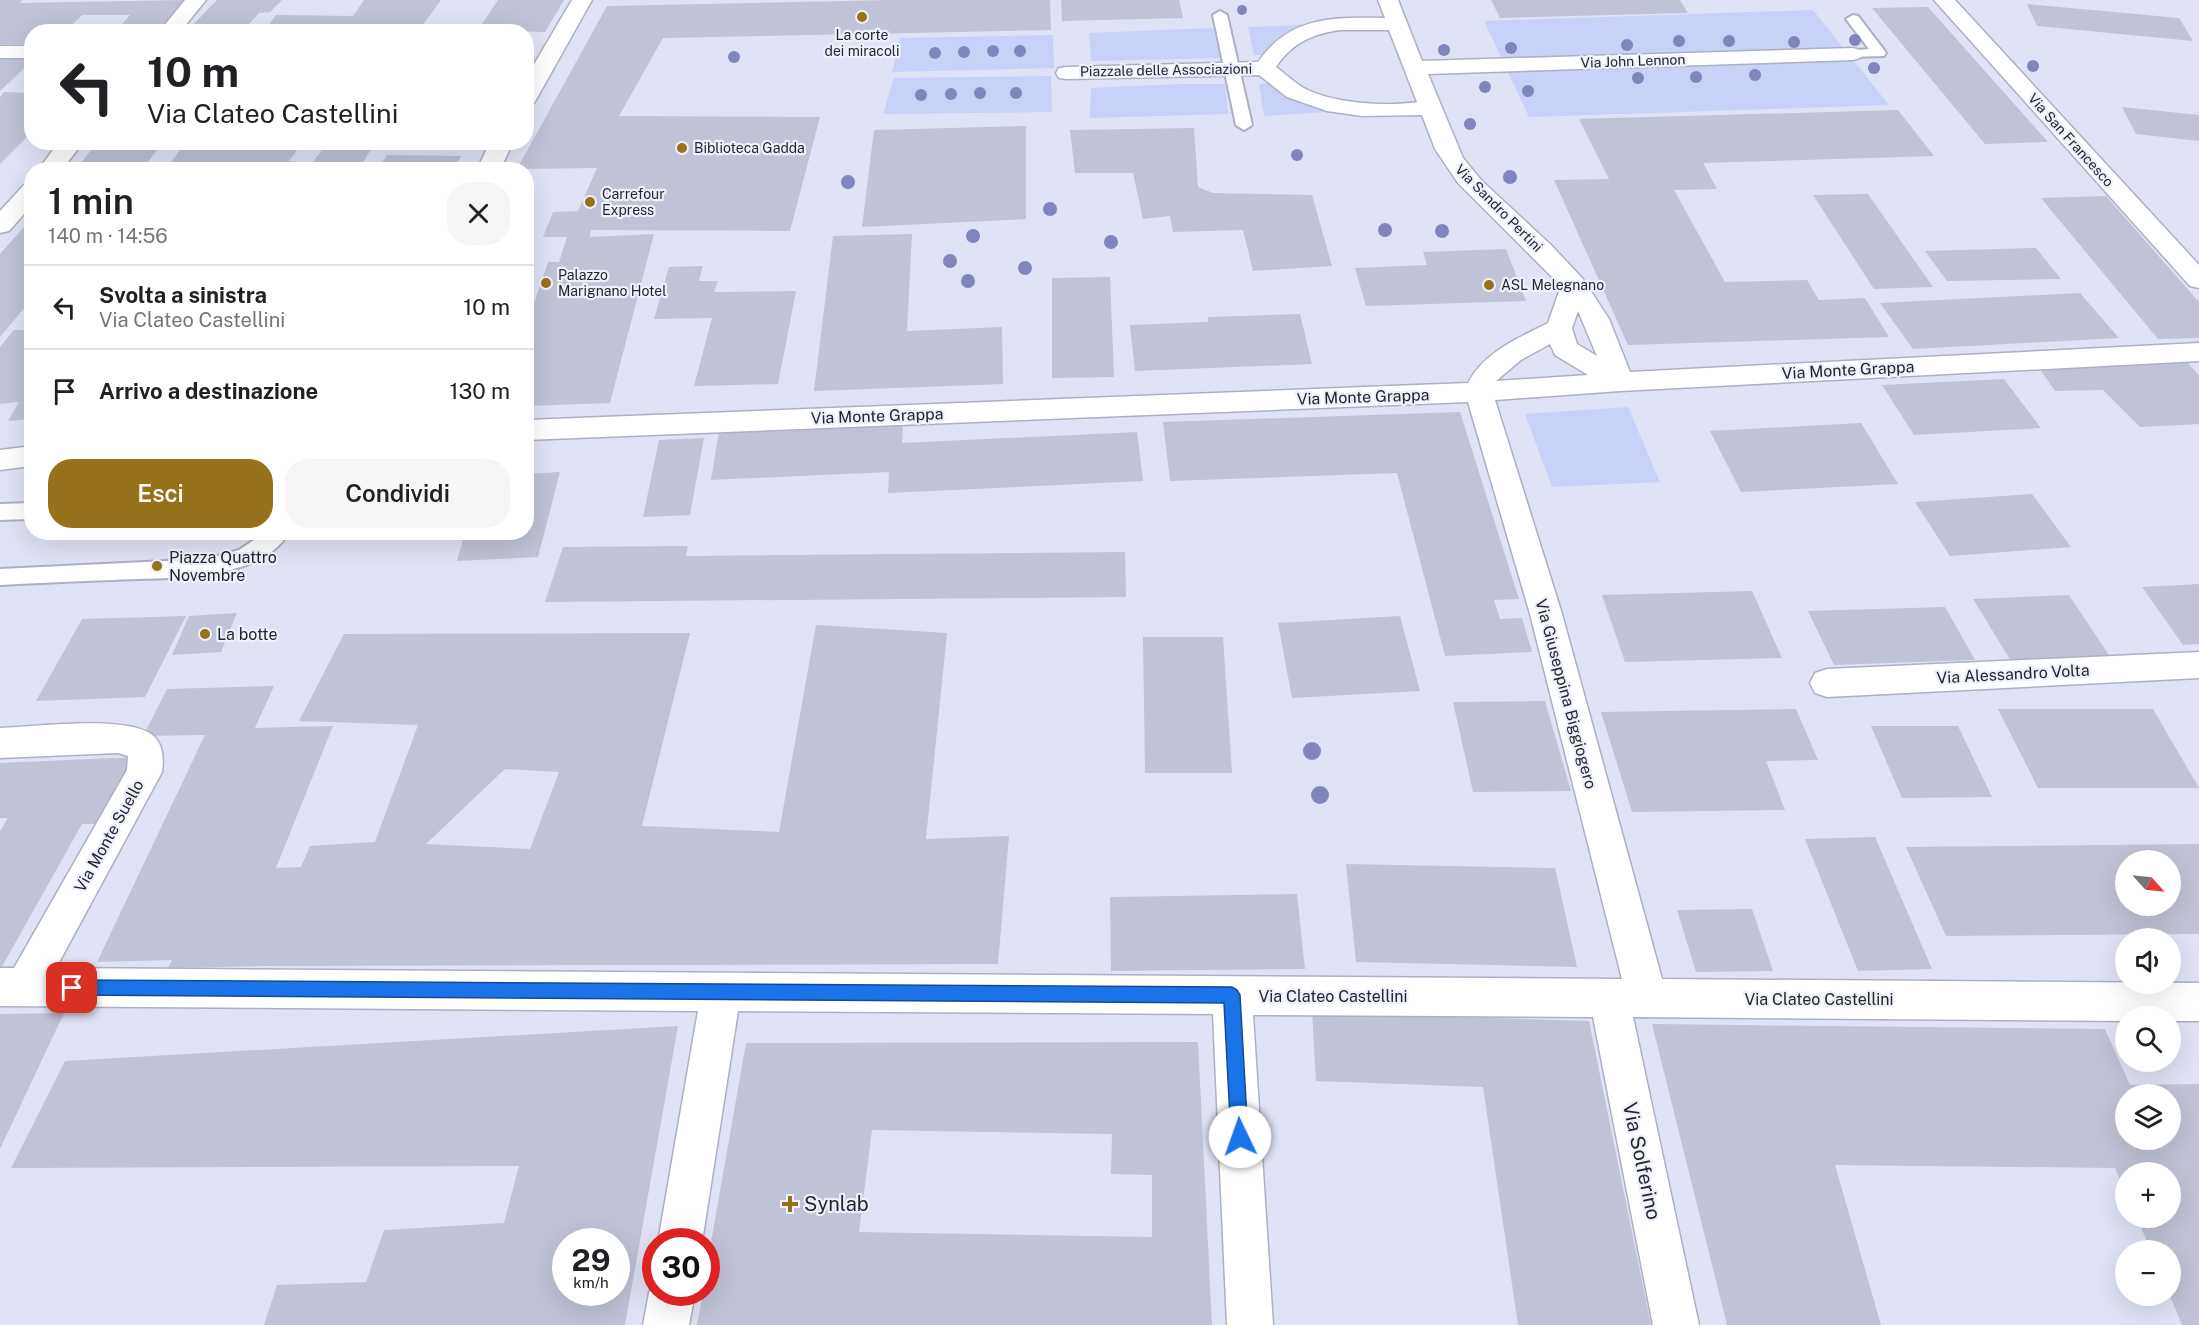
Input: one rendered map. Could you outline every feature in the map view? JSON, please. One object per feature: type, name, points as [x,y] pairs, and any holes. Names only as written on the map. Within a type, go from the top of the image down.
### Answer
[{"type":"street","points":[[176,24],[196,0]]},
{"type":"street","points":[[534,85],[582,0]]},
{"type":"street","name":"Via Sandro Pertini","points":[[1388,0],[1446,149],[1462,174],[1552,260],[1574,285],[1596,320],[1620,382]]},
{"type":"street","name":"Via San Francesco","points":[[1944,0],[2199,280]]},
{"type":"street","name":"Piazzale delle Associazioni","points":[[1264,68],[1279,45],[1292,35],[1309,28],[1334,24],[1397,24]]},
{"type":"street","points":[[0,52],[24,52]]},
{"type":"street","name":"Via John Lennon","points":[[1414,68],[1853,54]]},
{"type":"street","name":"Piazzale delle Associazioni","points":[[1067,73],[1264,68],[1295,92],[1327,104],[1362,110],[1410,110],[1429,107]]},
{"type":"street","points":[[56,162],[65,150]]},
{"type":"street","points":[[0,226],[24,199]]},
{"type":"street","points":[[1574,285],[1559,328],[1565,349],[1620,382]]},
{"type":"street","points":[[1479,392],[1480,383],[1486,373],[1515,352],[1559,328]]},
{"type":"street","name":"Via Monte Grappa","points":[[534,430],[1479,392],[1620,382],[2199,352]]},
{"type":"street","name":"Via Giuseppina Biggiogero","points":[[1479,392],[1546,614],[1628,998]]},
{"type":"street","points":[[0,460],[24,457]]},
{"type":"street","name":"Via Alessandro Volta","points":[[1827,683],[2199,665]]},
{"type":"street","name":"Via Monte Suello","points":[[0,743],[118,738],[134,741],[143,747],[147,759],[144,772],[13,987]]},
{"type":"street","name":"Via Clateo Castellini","points":[[13,987],[2199,1002]]},
{"type":"street","points":[[682,1228],[721,992]]},
{"type":"street","points":[[1232,995],[1250,1325]]},
{"type":"street","name":"Via Solferino","points":[[1628,998],[1676,1325]]},
{"type":"street","points":[[666,1325],[670,1306]]},
{"type":"lane","points":[[1220,15],[1244,125]]},
{"type":"lane","points":[[1853,19],[1879,52],[1853,54]]},
{"type":"lane","points":[[0,512],[24,510]]},
{"type":"lane","points":[[0,577],[207,567],[234,561],[254,553],[274,540]]},
{"type":"shaded area","points":[[1813,10],[1889,105],[1529,117],[1484,21]]},
{"type":"shaded area","points":[[1334,24],[1271,55],[1254,55],[1248,27]]},
{"type":"shaded area","points":[[1213,28],[1220,58],[1091,61],[1089,33]]},
{"type":"shaded area","points":[[1053,35],[1054,68],[892,72],[900,38]]},
{"type":"shaded area","points":[[1051,76],[1052,112],[883,114],[894,78]]},
{"type":"shaded area","points":[[1281,82],[1305,97],[1375,109],[1264,116],[1259,84]]},
{"type":"shaded area","points":[[1225,84],[1228,114],[1090,118],[1091,88]]},
{"type":"shaded area","points":[[1628,407],[1660,482],[1552,487],[1525,414]]},
{"type":"building","points":[[0,0],[22,0],[20,3],[185,0],[166,24],[122,24],[130,15],[82,15],[73,24],[24,24],[24,44],[0,44]]},
{"type":"building","points":[[217,0],[282,0],[270,12],[259,13],[249,24],[194,24]]},
{"type":"building","points":[[364,0],[441,0],[424,24],[270,24],[276,15],[353,16]]},
{"type":"building","points":[[498,0],[564,0],[545,32],[534,32],[534,24],[482,24]]},
{"type":"building","points":[[890,0],[1050,0],[1051,30],[663,38],[619,116],[820,117],[790,231],[591,230],[590,237],[654,234],[610,403],[534,406],[534,303],[548,262],[559,262],[567,237],[543,237],[553,212],[578,211],[597,168],[534,169],[534,162],[521,162],[527,150],[534,150],[534,138],[607,6]]},
{"type":"building","points":[[1061,0],[1179,0],[1183,18],[1062,21]]},
{"type":"building","points":[[1491,0],[1680,0],[1688,13],[1500,18]]},
{"type":"building","points":[[2027,4],[2179,18],[2193,41],[2037,26]]},
{"type":"building","points":[[1928,7],[2048,142],[1985,144],[1872,8]]},
{"type":"building","points":[[0,57],[24,57],[24,68],[0,91]]},
{"type":"building","points":[[4,92],[24,93],[24,140],[0,164],[0,97]]},
{"type":"building","points":[[2122,107],[2199,115],[2199,141],[2136,134]]},
{"type":"building","points":[[1898,110],[1934,156],[1703,163],[1717,189],[1674,190],[1725,282],[1807,280],[1819,300],[1865,298],[1889,337],[1628,345],[1554,180],[1609,179],[1579,119]]},
{"type":"building","points":[[1026,126],[1026,219],[862,227],[874,130]]},
{"type":"building","points":[[1194,128],[1198,187],[1213,193],[1312,195],[1332,266],[1253,271],[1243,230],[1173,232],[1170,216],[1143,219],[1133,173],[1075,173],[1070,130]]},
{"type":"building","points":[[91,150],[157,150],[148,162],[82,162]]},
{"type":"building","points":[[180,150],[297,150],[289,161],[300,162],[171,162]]},
{"type":"building","points":[[322,150],[370,150],[364,162],[313,162]]},
{"type":"building","points":[[387,155],[461,156],[458,162],[382,162]]},
{"type":"building","points":[[1868,194],[1933,287],[1874,289],[1813,195]]},
{"type":"building","points":[[2106,196],[2199,302],[2199,338],[2158,339],[2041,198]]},
{"type":"building","points":[[24,227],[24,308],[0,337],[0,254]]},
{"type":"building","points":[[912,234],[907,331],[1002,327],[1003,384],[814,391],[833,236]]},
{"type":"building","points":[[2036,248],[2061,279],[1947,281],[1925,251]]},
{"type":"building","points":[[1506,249],[1526,301],[1366,306],[1355,268],[1427,265],[1423,252]]},
{"type":"building","points":[[703,266],[699,281],[718,281],[714,292],[796,291],[778,384],[694,386],[712,318],[654,319],[669,267]]},
{"type":"building","points":[[1110,277],[1114,377],[1052,378],[1052,278]]},
{"type":"building","points":[[2080,293],[2119,338],[1913,349],[1880,303]]},
{"type":"building","points":[[1300,314],[1312,364],[1135,371],[1130,325],[1208,322],[1208,317]]},
{"type":"building","points":[[14,330],[24,330],[24,420],[8,421],[19,402],[0,404],[0,347]]},
{"type":"building","points":[[2185,359],[2199,376],[2199,424],[2140,427],[2103,390],[2055,391],[2035,362]]},
{"type":"building","points":[[2004,379],[2041,428],[1914,435],[1882,385]]},
{"type":"building","points":[[1460,412],[1519,599],[1494,600],[1500,619],[1522,618],[1532,652],[1445,656],[1397,473],[1170,481],[1163,422]]},
{"type":"building","points":[[903,423],[902,443],[1137,432],[1143,481],[888,493],[889,472],[711,480],[719,431]]},
{"type":"building","points":[[1861,423],[1898,484],[1741,492],[1710,431]]},
{"type":"building","points":[[704,438],[690,515],[643,517],[659,440]]},
{"type":"building","points":[[560,472],[538,557],[457,561],[463,540],[534,540],[534,474]]},
{"type":"building","points":[[2032,494],[2071,547],[1950,556],[1915,502]]},
{"type":"building","points":[[688,546],[686,556],[1125,552],[1126,597],[545,602],[563,547]]},
{"type":"building","points":[[2199,584],[2199,644],[2183,645],[2142,587]]},
{"type":"building","points":[[1752,591],[1782,658],[1625,662],[1602,595]]},
{"type":"building","points":[[2069,595],[2113,661],[2014,666],[1973,599]]},
{"type":"building","points":[[1945,607],[1975,660],[1834,665],[1808,611]]},
{"type":"building","name":"La botte","points":[[237,613],[221,652],[172,655],[189,616]]},
{"type":"building","points":[[186,616],[145,697],[36,701],[82,619]]},
{"type":"building","points":[[1400,616],[1420,691],[1292,698],[1278,623]]},
{"type":"building","points":[[816,625],[947,633],[926,839],[1009,836],[998,964],[168,968],[172,960],[97,962],[205,735],[143,736],[167,689],[274,686],[255,728],[333,726],[276,868],[301,867],[310,846],[375,842],[418,725],[299,721],[344,634],[690,633],[642,826],[779,832]],"holes":[[[505,769],[559,772],[530,849],[426,844]]]},
{"type":"building","points":[[1143,637],[1223,637],[1232,773],[1145,773]]},
{"type":"building","points":[[1545,701],[1571,791],[1473,792],[1453,702]]},
{"type":"building","points":[[1796,709],[1818,760],[1766,761],[1785,810],[1632,812],[1601,712]]},
{"type":"building","points":[[1998,709],[2153,709],[2199,788],[2038,788]]},
{"type":"building","points":[[1871,726],[1958,726],[1992,797],[1902,798]]},
{"type":"building","points":[[137,757],[102,824],[82,824],[0,970],[0,831],[8,818],[0,818],[0,763]]},
{"type":"building","points":[[1875,837],[1932,969],[1858,971],[1805,839]]},
{"type":"building","points":[[2199,844],[2199,934],[2181,934],[2181,928],[2115,928],[2115,935],[1946,936],[1906,847]]},
{"type":"building","points":[[1346,864],[1555,868],[1577,967],[1356,962]]},
{"type":"building","points":[[1297,894],[1305,969],[1111,971],[1110,897]]},
{"type":"building","points":[[1752,909],[1773,971],[1696,972],[1677,910]]},
{"type":"building","points":[[1312,1012],[1589,1021],[1651,1325],[1518,1325],[1483,1087],[1316,1081]]},
{"type":"building","points":[[64,1013],[0,1149],[0,1014]]},
{"type":"building","points":[[1652,1024],[2105,1029],[2115,1051],[2115,1072],[2124,1072],[2130,1084],[2115,1084],[2115,1150],[2181,1150],[2181,1084],[2199,1084],[2199,1325],[2182,1325],[2174,1306],[2181,1306],[2181,1240],[2146,1240],[2141,1228],[2181,1228],[2181,1162],[2115,1162],[2115,1168],[1835,1165],[1881,1325],[1727,1325]]},
{"type":"building","points":[[678,1026],[630,1297],[630,1228],[552,1228],[552,1306],[628,1306],[625,1325],[264,1325],[277,1285],[366,1282],[384,1230],[504,1223],[519,1166],[11,1168],[65,1061]]},
{"type":"building","name":"Synlab","points":[[1198,1042],[1212,1325],[697,1325],[701,1306],[720,1306],[720,1228],[714,1228],[746,1043]],"holes":[[[872,1130],[1112,1134],[1111,1174],[1152,1175],[1152,1237],[859,1232]]]},
{"type":"place","name":"La corte dei miracoli","points":[[862,17]]},
{"type":"place","name":"Biblioteca Gadda","points":[[682,148]]},
{"type":"place","name":"Carrefour Express","points":[[590,202]]},
{"type":"place","name":"Palazzo Marignano Hotel","points":[[546,283]]},
{"type":"place","name":"ASL Melegnano","points":[[1489,285]]},
{"type":"place","name":"Piazza Quattro Novembre","points":[[157,566]]},
{"type":"place","name":"La botte","points":[[205,634]]},
{"type":"place","name":"Synlab","points":[[790,1204]]},
{"type":"route","points":[[72,988],[1232,995],[1240,1137]]}]
